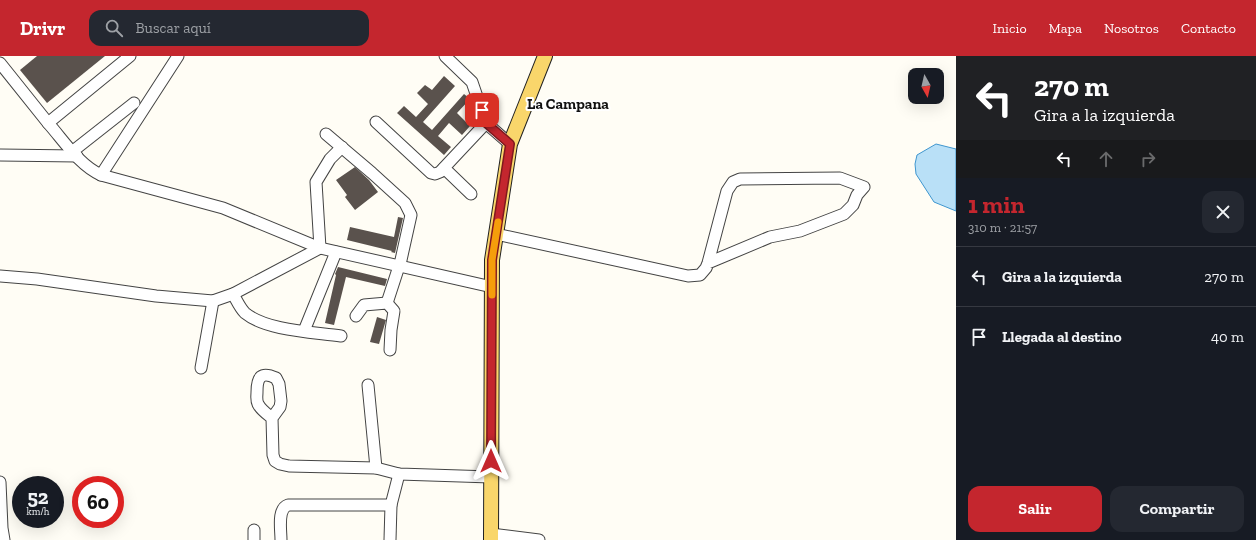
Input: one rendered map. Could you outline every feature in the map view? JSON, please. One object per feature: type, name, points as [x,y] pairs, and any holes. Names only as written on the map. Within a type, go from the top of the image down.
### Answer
[{"type":"main road","points":[[491,537],[492,260],[510,144],[545,56]]},
{"type":"street","points":[[48,123],[130,56]]},
{"type":"street","points":[[101,175],[178,56]]},
{"type":"street","points":[[445,56],[472,82],[486,123],[510,144]]},
{"type":"street","points":[[0,63],[48,123],[93,172],[223,208],[320,248],[492,287]]},
{"type":"street","points":[[0,155],[75,154],[134,103]]},
{"type":"street","points":[[376,122],[432,174],[437,174],[444,168],[486,123]]},
{"type":"street","points":[[326,134],[405,203],[411,215],[399,266],[387,303]]},
{"type":"street","points":[[320,248],[316,182],[330,160],[342,147]]},
{"type":"street","points":[[444,168],[471,194]]},
{"type":"street","points":[[496,234],[688,276],[700,275],[708,263],[727,191],[734,182],[740,178],[840,178],[864,187],[857,195],[853,205],[844,214],[800,231],[770,237],[708,263]]},
{"type":"street","points":[[0,276],[37,279],[156,296],[213,301],[233,294],[320,248]]},
{"type":"street","points":[[304,331],[336,252]]},
{"type":"street","points":[[233,294],[244,312],[251,317],[275,326],[342,336]]},
{"type":"street","points":[[201,368],[213,301]]},
{"type":"street","points":[[356,316],[364,305],[387,303]]},
{"type":"street","points":[[387,303],[394,311],[390,350]]},
{"type":"street","points":[[368,385],[376,468]]},
{"type":"street","points":[[272,418],[272,455],[275,461],[280,464],[289,466],[376,468],[399,474],[491,477]]},
{"type":"street","points":[[390,540],[391,505],[399,474]]},
{"type":"street","points":[[0,482],[4,540]]},
{"type":"street","points":[[280,540],[281,511],[284,506],[391,505]]},
{"type":"street","points":[[491,537],[539,540]]},
{"type":"water","points":[[936,144],[956,149],[956,211],[934,202],[916,174],[915,164],[917,155]]},
{"type":"building","points":[[37,56],[105,56],[47,103],[20,70]]},
{"type":"building","points":[[444,76],[455,86],[423,122],[432,130],[464,94],[470,99],[457,113],[470,126],[462,135],[449,123],[438,136],[451,147],[444,155],[397,113],[404,106],[416,117],[428,104],[417,93],[425,85],[432,90]]},
{"type":"building","points":[[355,167],[369,180],[378,192],[355,210],[345,197],[347,195],[336,180]]},
{"type":"building","points":[[398,217],[403,218],[395,253],[347,240],[350,227],[394,237]]},
{"type":"building","points":[[338,267],[387,279],[385,286],[346,277],[334,325],[325,323],[335,274]]},
{"type":"building","points":[[377,317],[386,320],[379,344],[370,342]]},
{"type":"slow traffic","points":[[492,295],[492,260],[498,222]]},
{"type":"district","name":"La Campana","points":[[568,104]]},
{"type":"route","points":[[482,110],[486,123],[510,144],[492,260],[491,461]]}]
